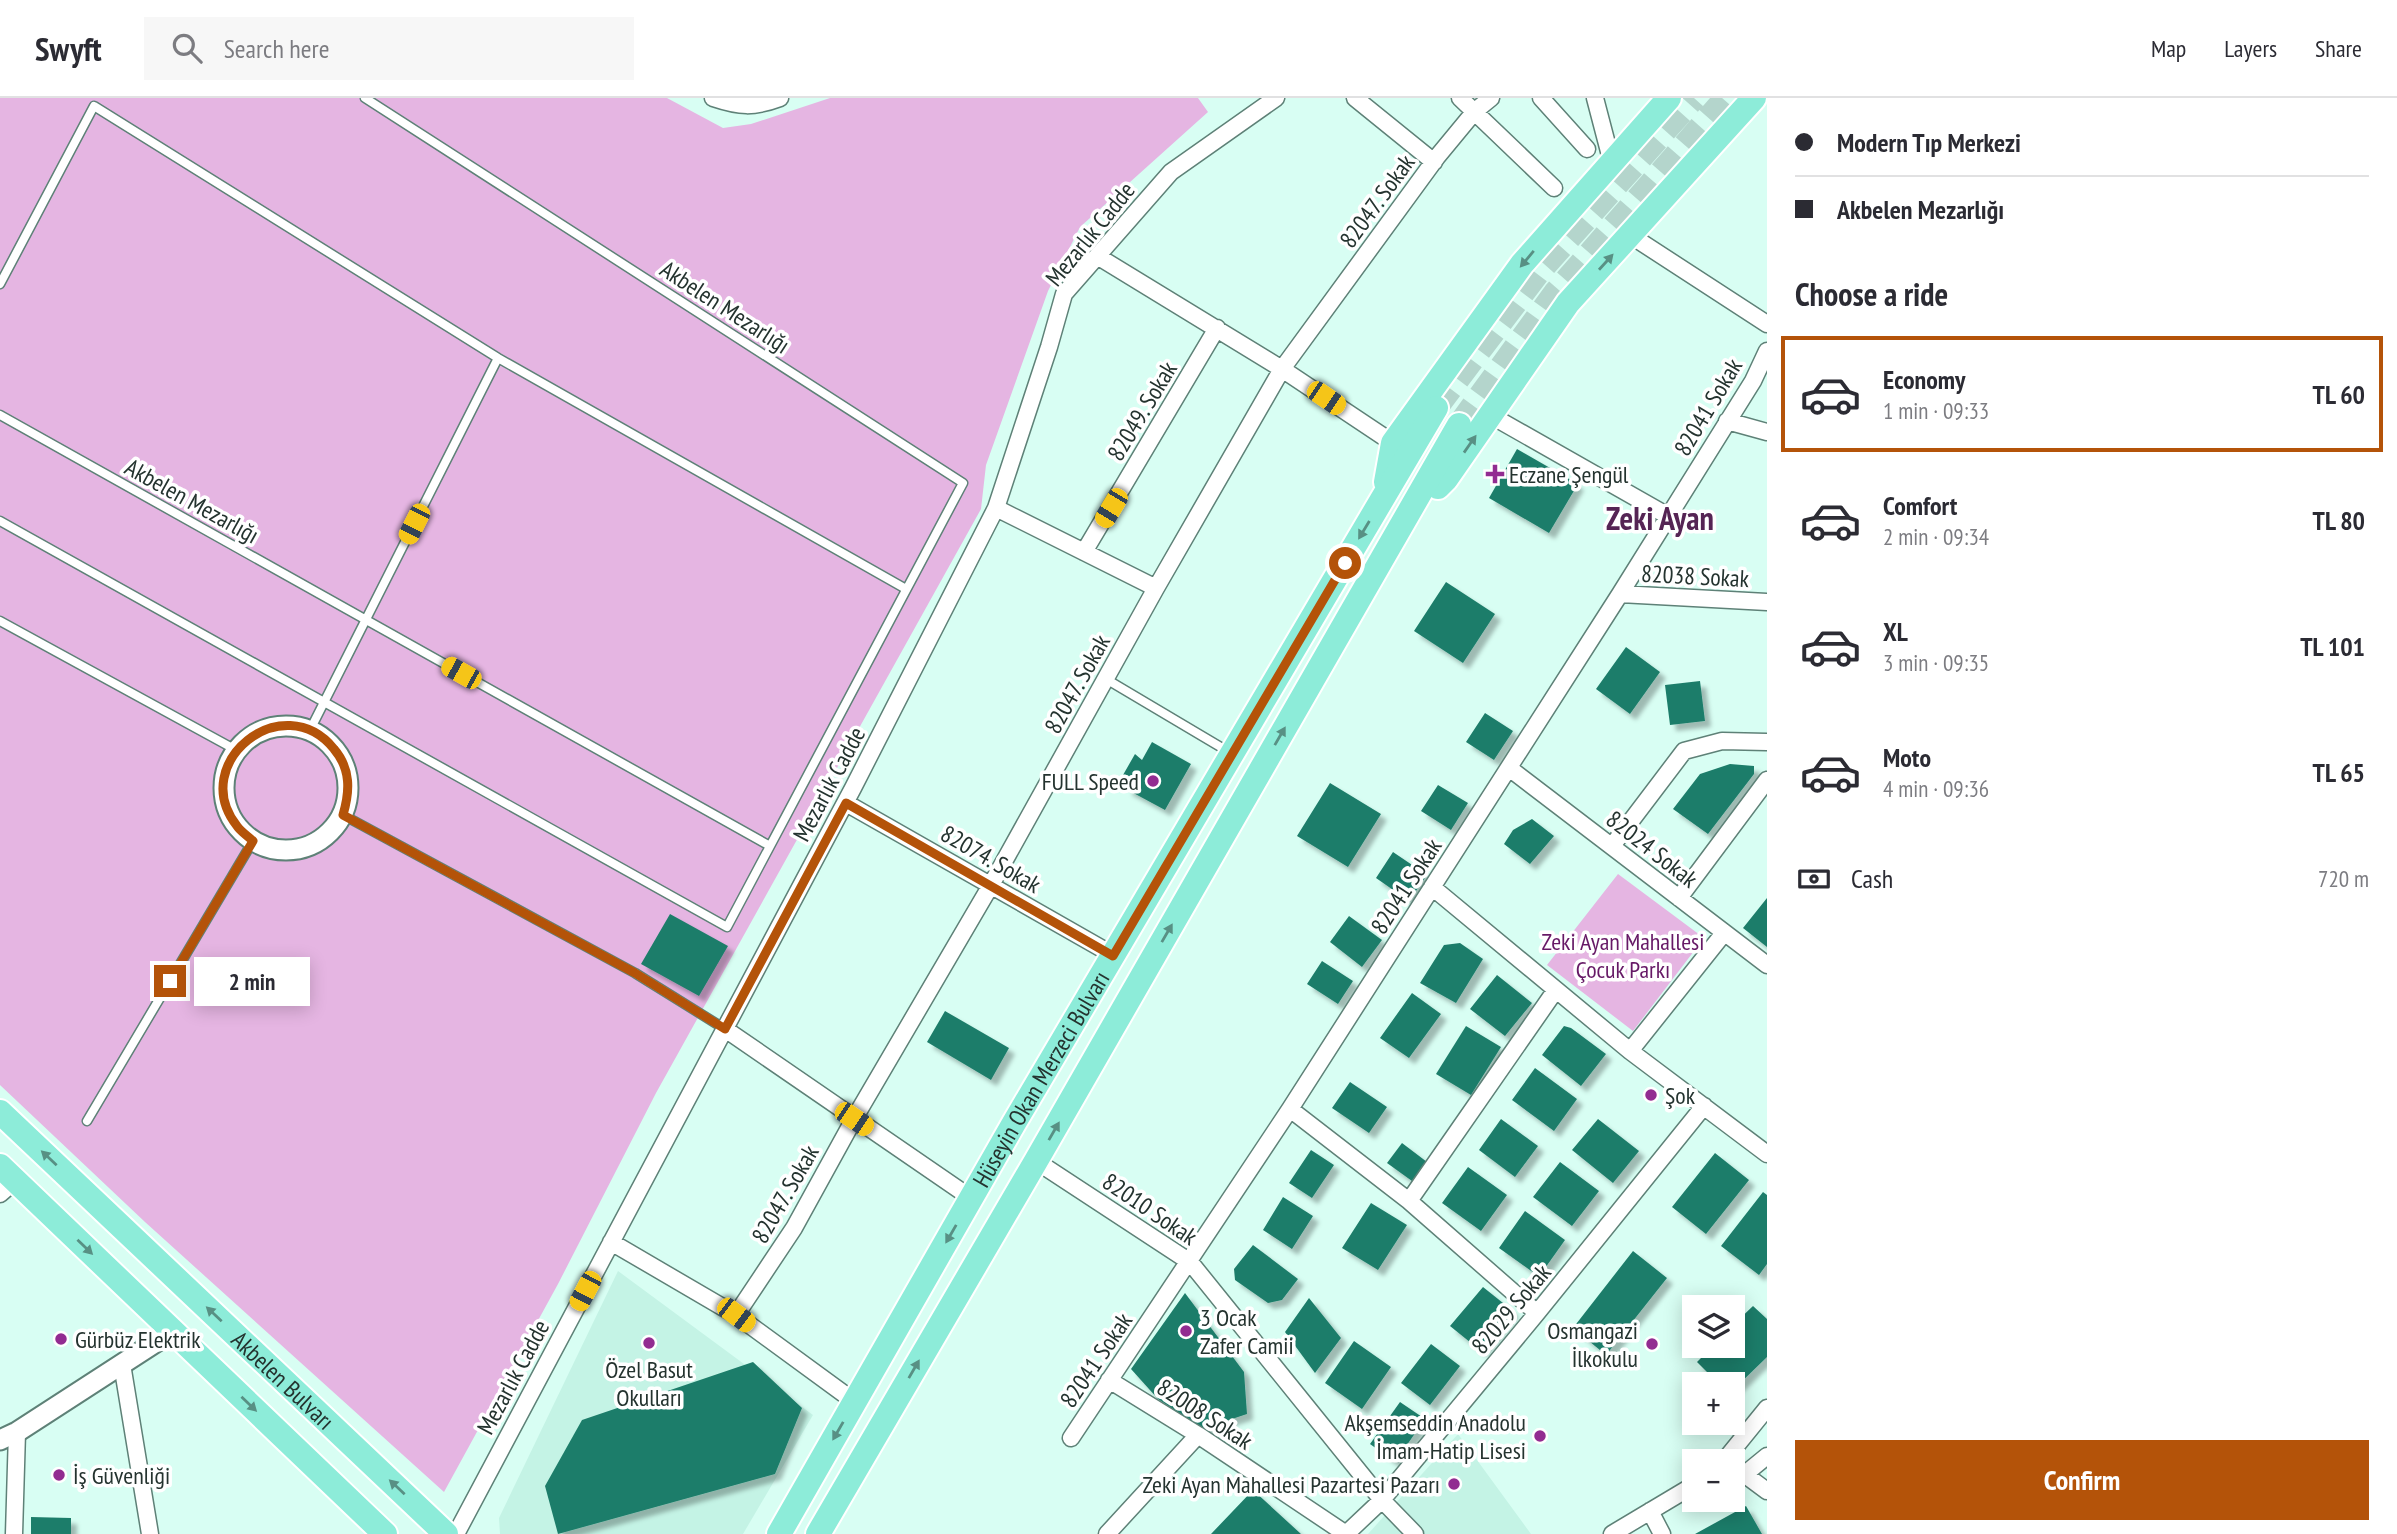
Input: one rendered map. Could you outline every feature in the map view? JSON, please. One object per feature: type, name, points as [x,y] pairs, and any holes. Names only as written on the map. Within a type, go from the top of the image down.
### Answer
[{"type":"main road","points":[[1384,497],[1393,443],[1522,264],[1670,98]]},
{"type":"main road","points":[[1409,513],[1446,479],[1568,303],[1754,98]]},
{"type":"main road","name":"Hüseyin Okan Merzeci Bulvarı","points":[[779,1534],[971,1198],[1437,408]]},
{"type":"main road","name":"Hüseyin Okan Merzeci Bulvarı","points":[[818,1534],[1459,425]]},
{"type":"main road","name":"Akbelen Bulvarı","points":[[0,1112],[446,1534]]},
{"type":"main road","name":"Akbelen Bulvarı","points":[[5,1180],[173,1331],[385,1534]]},
{"type":"street","points":[[713,98],[737,106],[762,104],[780,98]]},
{"type":"street","name":"Mezarlık Cadde","points":[[456,1534],[846,803],[996,508],[1064,294],[1171,172],[1276,98]]},
{"type":"street","points":[[1355,98],[1434,162]]},
{"type":"street","points":[[1460,98],[1555,188]]},
{"type":"street","name":"82047. Sokak","points":[[736,1315],[794,1228],[1282,369],[1434,162],[1475,111],[1490,98]]},
{"type":"street","points":[[1541,98],[1587,149]]},
{"type":"street","points":[[1595,98],[1612,163]]},
{"type":"street","points":[[1630,234],[1767,324]]},
{"type":"street","points":[[1097,256],[1282,369],[1393,443]]},
{"type":"street","name":"82049. Sokak","points":[[1084,552],[1217,328]]},
{"type":"street","name":"82041 Sokak","points":[[1071,1438],[1290,1110],[1509,768],[1753,381],[1767,351]]},
{"type":"street","points":[[1490,415],[1668,516]]},
{"type":"street","points":[[1727,421],[1767,432]]},
{"type":"street","points":[[996,508],[1156,588]]},
{"type":"street","name":"82038 Sokak","points":[[1620,594],[1767,602]]},
{"type":"street","points":[[290,725],[310,730],[327,740],[341,756],[348,775],[349,796],[343,815],[331,832],[314,844],[293,850],[272,849],[253,841],[237,827],[227,809],[223,788],[227,767],[236,750],[251,736],[270,727],[290,725]]},
{"type":"street","points":[[1612,846],[1684,751],[1722,741],[1767,742]]},
{"type":"street","name":"82024 Sokak","points":[[1509,768],[1767,965]]},
{"type":"street","points":[[1679,898],[1767,780]]},
{"type":"street","name":"82074. Sokak","points":[[846,803],[1113,956]]},
{"type":"street","points":[[1432,887],[1630,1051],[1767,1154]]},
{"type":"street","points":[[1630,1051],[1724,933]]},
{"type":"street","points":[[1409,1201],[1555,990]]},
{"type":"street","points":[[725,1029],[971,1198]]},
{"type":"street","name":"82029 Sokak","points":[[1346,1534],[1382,1500],[1538,1313],[1704,1106]]},
{"type":"street","points":[[1290,1110],[1409,1201],[1538,1313]]},
{"type":"street","name":"82010 Sokak","points":[[1036,1161],[1190,1262],[1382,1500],[1415,1534]]},
{"type":"street","points":[[611,1242],[736,1315],[855,1402]]},
{"type":"street","points":[[14,1534],[9,1436],[173,1331]]},
{"type":"street","points":[[122,1364],[150,1534]]},
{"type":"street","name":"82008 Sokak","points":[[1109,1380],[1198,1435],[1346,1534]]},
{"type":"street","points":[[1741,1449],[1767,1408]]},
{"type":"street","points":[[1107,1534],[1198,1435]]},
{"type":"street","points":[[1745,1461],[1767,1456]]},
{"type":"street","points":[[1745,1474],[1767,1491]]},
{"type":"street","points":[[1612,1534],[1682,1492]]},
{"type":"street","points":[[1650,1511],[1662,1534]]},
{"type":"lane","name":"Akbelen Mezarlığı","points":[[0,521],[727,927],[963,482],[365,98]]},
{"type":"lane","points":[[0,284],[94,106],[498,358],[906,589]]},
{"type":"lane","points":[[310,730],[498,358]]},
{"type":"lane","name":"Akbelen Mezarlığı","points":[[0,415],[771,846]]},
{"type":"lane","points":[[0,621],[236,750]]},
{"type":"lane","points":[[1106,679],[1232,754]]},
{"type":"lane","points":[[343,815],[635,973],[725,1029]]},
{"type":"lane","points":[[87,1121],[253,841]]},
{"type":"shaded area","name":"Özel Basut Okulları","points":[[618,1271],[813,1415],[743,1534],[500,1534],[499,1518]]},
{"type":"shaded area","name":"Zeki Ayan Mahallesi Pazartesi Pazarı","points":[[1458,1434],[1531,1534],[1368,1534]]},
{"type":"green space","points":[[0,98],[667,98],[723,128],[751,124],[830,98],[1198,98],[1208,112],[1080,227],[1048,291],[986,465],[981,509],[656,1093],[558,1284],[444,1492],[145,1222],[0,1085]]},
{"type":"green space","name":"Zeki Ayan Mahallesi Çocuk Parkı","points":[[1618,874],[1704,938],[1633,1031],[1547,965]]},
{"type":"building","points":[[1517,449],[1578,484],[1549,533],[1489,498]]},
{"type":"building","points":[[1446,582],[1495,614],[1463,663],[1414,631]]},
{"type":"building","points":[[1626,647],[1660,672],[1630,714],[1596,689]]},
{"type":"building","points":[[1700,681],[1705,721],[1670,725],[1665,685]]},
{"type":"building","points":[[1485,713],[1513,731],[1494,760],[1466,742]]},
{"type":"building","points":[[1152,742],[1191,764],[1165,810],[1126,789],[1131,779],[1123,775],[1135,754],[1142,760]]},
{"type":"building","points":[[1730,764],[1754,766],[1754,774],[1708,834],[1673,809],[1700,774]]},
{"type":"building","points":[[1330,783],[1381,814],[1348,867],[1297,836]]},
{"type":"building","points":[[1438,785],[1468,803],[1451,830],[1421,811]]},
{"type":"building","points":[[1532,819],[1554,836],[1530,864],[1504,844],[1513,830]]},
{"type":"building","points":[[1393,852],[1427,875],[1409,901],[1376,878]]},
{"type":"building","points":[[1767,898],[1767,947],[1743,928]]},
{"type":"building","points":[[670,914],[728,946],[699,996],[641,964]]},
{"type":"building","points":[[1349,916],[1382,940],[1362,967],[1330,942]]},
{"type":"building","points":[[1460,943],[1483,959],[1456,1003],[1420,983],[1444,945]]},
{"type":"building","points":[[1322,961],[1353,981],[1338,1004],[1307,984]]},
{"type":"building","points":[[1497,975],[1532,1003],[1505,1036],[1470,1009]]},
{"type":"building","points":[[1412,993],[1441,1014],[1409,1058],[1380,1038]]},
{"type":"building","points":[[945,1011],[1009,1048],[991,1080],[927,1042]]},
{"type":"building","points":[[1466,1026],[1501,1047],[1471,1095],[1436,1074]]},
{"type":"building","points":[[1564,1026],[1571,1028],[1606,1054],[1581,1086],[1542,1055]]},
{"type":"building","points":[[1535,1068],[1577,1099],[1554,1131],[1512,1100]]},
{"type":"building","points":[[1350,1082],[1387,1107],[1369,1133],[1332,1108]]},
{"type":"building","points":[[1501,1119],[1538,1146],[1515,1177],[1479,1150]]},
{"type":"building","points":[[1598,1119],[1639,1151],[1613,1183],[1572,1150]]},
{"type":"building","points":[[1402,1143],[1427,1162],[1412,1181],[1387,1163]]},
{"type":"building","points":[[1311,1150],[1334,1165],[1312,1198],[1289,1183]]},
{"type":"building","points":[[1715,1153],[1749,1180],[1706,1234],[1672,1207]]},
{"type":"building","points":[[1560,1162],[1599,1191],[1572,1226],[1533,1197]]},
{"type":"building","points":[[1468,1167],[1507,1195],[1481,1231],[1442,1203]]},
{"type":"building","points":[[1763,1192],[1767,1195],[1767,1264],[1759,1275],[1721,1246]]},
{"type":"building","points":[[1283,1197],[1313,1216],[1292,1249],[1263,1230]]},
{"type":"building","points":[[1371,1203],[1407,1225],[1378,1270],[1342,1248]]},
{"type":"building","points":[[1525,1211],[1565,1240],[1543,1271],[1534,1273],[1499,1248]]},
{"type":"building","points":[[1253,1245],[1298,1279],[1282,1300],[1268,1303],[1235,1280],[1234,1269]]},
{"type":"building","points":[[1633,1251],[1667,1278],[1606,1355],[1573,1328]]},
{"type":"building","points":[[1483,1287],[1513,1311],[1481,1351],[1450,1326]]},
{"type":"building","name":"3 Ocak Zafer Camii","points":[[1185,1293],[1244,1372],[1247,1414],[1202,1429],[1158,1399],[1131,1369]]},
{"type":"building","points":[[1309,1298],[1341,1338],[1315,1373],[1285,1332]]},
{"type":"building","points":[[1753,1306],[1767,1319],[1767,1357],[1745,1378],[1745,1372],[1707,1372],[1697,1362],[1701,1358],[1745,1358],[1745,1314]]},
{"type":"building","points":[[1354,1341],[1391,1367],[1362,1409],[1325,1383]]},
{"type":"building","points":[[1431,1344],[1460,1366],[1430,1405],[1401,1383]]},
{"type":"building","points":[[753,1362],[802,1408],[775,1474],[558,1534],[545,1486],[582,1420]]},
{"type":"building","points":[[1400,1402],[1425,1419],[1395,1462],[1370,1444]]},
{"type":"building","points":[[1253,1490],[1301,1534],[1211,1534]]},
{"type":"building","points":[[1745,1507],[1762,1534],[1695,1534],[1735,1512],[1745,1512]]},
{"type":"building","points":[[31,1517],[71,1518],[71,1534],[31,1534]]},
{"type":"tunnel","points":[[1436,408],[1538,273],[1694,98]]},
{"type":"tunnel","points":[[1459,425],[1555,293],[1726,98]]},
{"type":"place","name":"Eczane Şengül","points":[[1495,474]]},
{"type":"place","name":"FULL Speed","points":[[1153,781]]},
{"type":"place","name":"Şok","points":[[1651,1095]]},
{"type":"place","name":"3 Ocak Zafer Camii","points":[[1186,1331]]},
{"type":"place","name":"Gürbüz Elektrik","points":[[61,1339]]},
{"type":"place","name":"Özel Basut Okulları","points":[[649,1343]]},
{"type":"place","name":"Osmangazi İlkokulu","points":[[1652,1344]]},
{"type":"place","name":"Akşemseddin Anadolu İmam-Hatip Lisesi","points":[[1540,1436]]},
{"type":"place","name":"İş Güvenliği","points":[[59,1475]]},
{"type":"place","name":"Zeki Ayan Mahallesi Pazartesi Pazarı","points":[[1454,1484]]},
{"type":"district","name":"Zeki Ayan","points":[[1660,518]]},
{"type":"route","points":[[170,981],[253,841],[237,827],[227,809],[223,788],[227,767],[236,750],[251,736],[270,727],[290,725],[310,730],[327,740],[341,756],[348,775],[349,796],[343,815],[635,973],[725,1029],[846,803],[1113,956],[1345,563]]}]
